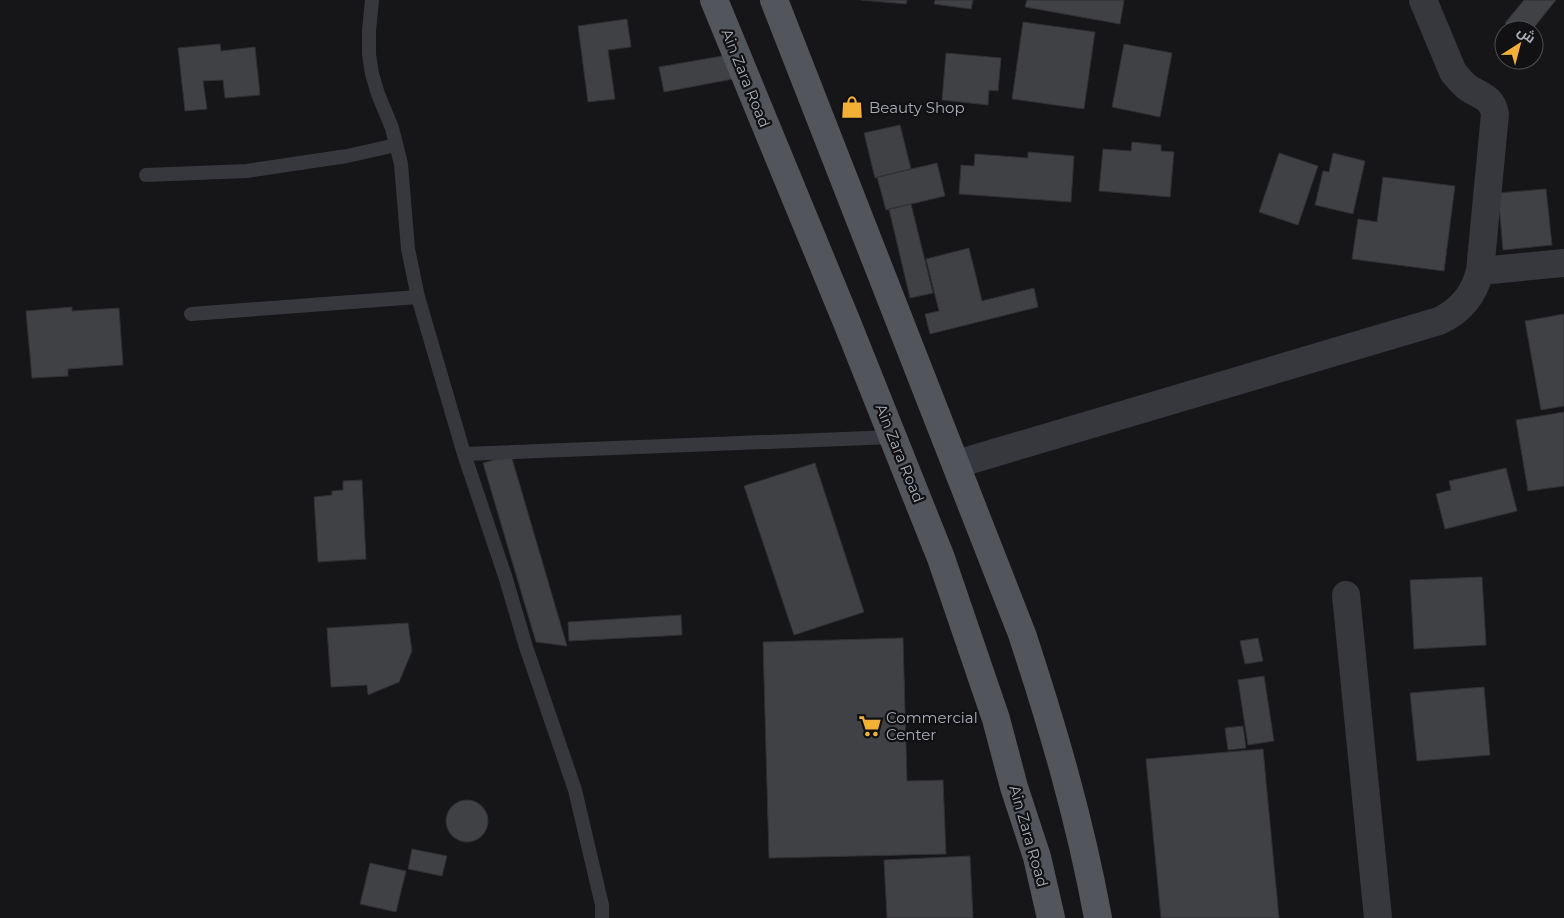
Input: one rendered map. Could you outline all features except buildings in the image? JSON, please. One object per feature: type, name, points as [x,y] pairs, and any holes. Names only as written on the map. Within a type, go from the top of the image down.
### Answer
[{"type":"main road","name":"Ain Zara Road","points":[[714,0],[893,436],[941,558],[996,719],[1014,788],[1037,857],[1051,918]]},
{"type":"main road","points":[[774,0],[1022,634],[1047,710],[1072,798],[1088,862],[1098,918]]},
{"type":"street","points":[[957,464],[1439,321],[1451,316],[1462,307],[1477,285],[1480,271],[1495,114],[1494,108],[1486,97],[1460,81],[1454,72],[1423,0]]},
{"type":"street","points":[[1480,271],[1564,263]]},
{"type":"street","points":[[1346,594],[1378,918]]},
{"type":"lane","points":[[372,0],[369,31],[369,54],[372,74],[392,128],[402,170],[408,249],[418,297],[464,454],[506,579],[529,656],[575,790],[602,905],[602,918]]},
{"type":"lane","points":[[146,175],[247,172],[347,156],[396,144]]},
{"type":"lane","points":[[191,314],[418,297]]},
{"type":"lane","points":[[464,454],[893,436]]},
{"type":"place","name":"Beauty Shop","points":[[852,107]]},
{"type":"place","name":"Commercial Center","points":[[870,726]]}]
